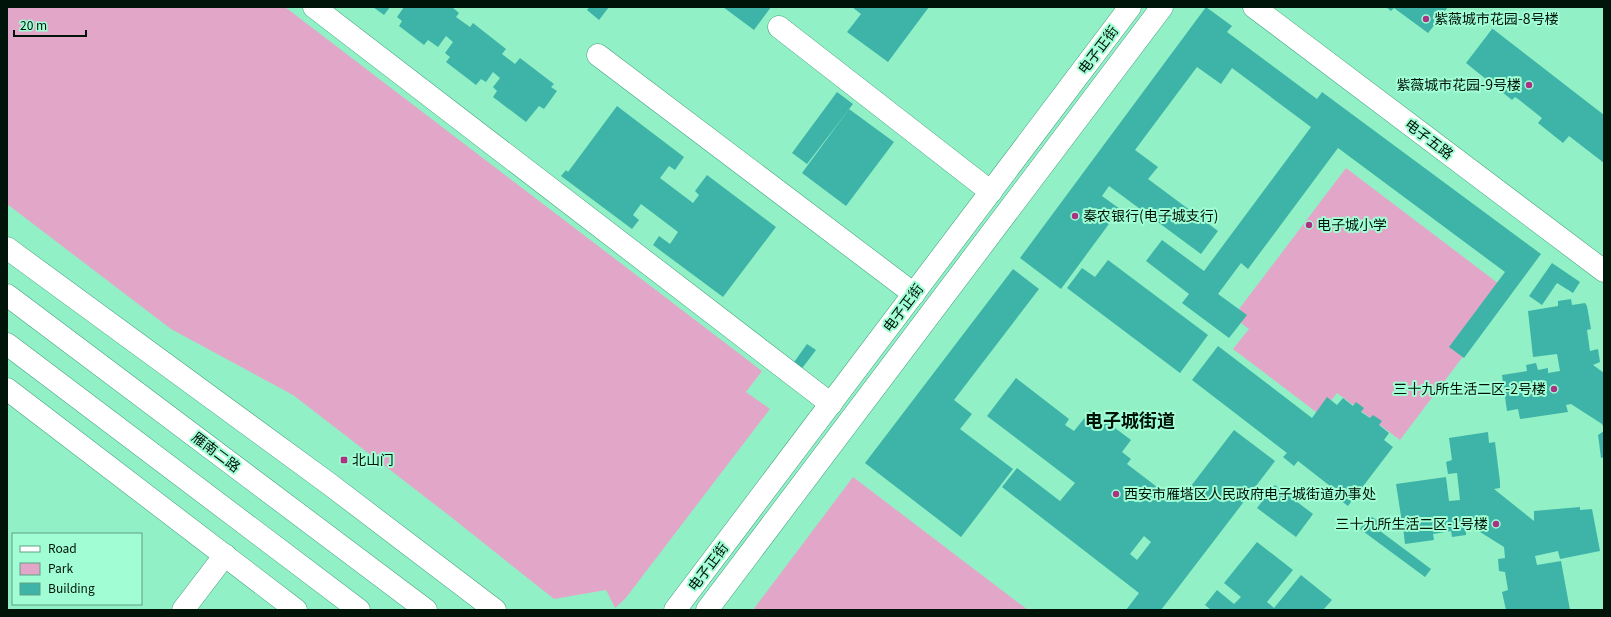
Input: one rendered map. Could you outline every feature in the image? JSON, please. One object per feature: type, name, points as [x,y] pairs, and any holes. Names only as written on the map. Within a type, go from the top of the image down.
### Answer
[{"type":"main road","points":[[314,7],[831,404]]},
{"type":"main road","name":"电子正街","points":[[675,610],[1130,7]]},
{"type":"main road","name":"电子正街","points":[[708,610],[1162,7]]},
{"type":"main road","name":"电子五路","points":[[1254,7],[1604,271]]},
{"type":"main road","points":[[779,27],[991,192]]},
{"type":"main road","points":[[598,55],[914,294]]},
{"type":"main road","points":[[7,248],[328,483],[495,610]]},
{"type":"main road","name":"雁南二路","points":[[7,295],[426,610]]},
{"type":"main road","points":[[7,344],[359,610]]},
{"type":"main road","points":[[7,389],[296,610]]},
{"type":"main road","points":[[182,610],[225,555]]},
{"type":"green space","points":[[7,7],[285,7],[762,371],[746,392],[770,409],[625,599],[615,608],[606,590],[554,599],[293,395],[171,329],[7,204]]},
{"type":"green space","points":[[1346,168],[1511,293],[1400,440],[1337,393],[1320,415],[1233,349],[1249,329],[1233,317]]},
{"type":"green space","points":[[853,477],[1028,610],[753,610]]},
{"type":"building","points":[[373,7],[390,7],[384,15]]},
{"type":"building","points":[[404,7],[452,7],[459,13],[456,17],[470,27],[473,23],[506,49],[502,54],[515,64],[520,58],[554,84],[551,87],[557,91],[544,109],[539,106],[526,122],[493,97],[497,91],[493,87],[500,78],[493,72],[486,82],[481,79],[476,85],[446,62],[450,57],[445,53],[453,42],[446,36],[438,47],[428,40],[424,45],[399,26],[402,21],[397,17]]},
{"type":"building","points":[[589,7],[609,7],[599,20],[587,10]]},
{"type":"building","points":[[723,7],[771,7],[754,30]]},
{"type":"building","points":[[852,7],[929,7],[888,62],[847,32],[861,14]]},
{"type":"building","points":[[1206,7],[1232,26],[1227,32],[1317,99],[1322,92],[1541,254],[1464,358],[1449,347],[1505,272],[1338,148],[1248,269],[1241,263],[1218,294],[1247,315],[1229,338],[1182,303],[1189,294],[1146,261],[1162,240],[1204,271],[1311,127],[1232,68],[1221,84],[1197,67],[1135,150],[1158,167],[1148,179],[1218,231],[1201,254],[1109,186],[1102,196],[1120,209],[1061,289],[1020,258]]},
{"type":"building","name":"紫薇城市花园-8号楼","points":[[1386,7],[1448,7],[1444,12],[1447,15],[1440,26],[1436,23],[1428,33],[1394,8],[1391,11]]},
{"type":"building","name":"紫薇城市花园-9号楼","points":[[1492,29],[1604,115],[1604,163],[1569,136],[1563,143],[1538,123],[1542,118],[1515,97],[1512,100],[1466,63]]},
{"type":"building","points":[[837,92],[853,104],[807,164],[792,153]]},
{"type":"building","points":[[617,106],[684,157],[675,170],[669,166],[660,178],[693,203],[699,195],[695,191],[707,175],[776,227],[723,297],[653,245],[659,236],[670,244],[678,232],[641,204],[633,215],[639,220],[632,229],[561,176],[566,170],[568,172]]},
{"type":"building","points":[[849,109],[894,142],[846,206],[802,173]]},
{"type":"building","points":[[1108,260],[1208,335],[1180,373],[1067,288],[1082,268],[1095,277]]},
{"type":"building","points":[[1552,263],[1580,282],[1573,293],[1557,283],[1542,305],[1529,296]]},
{"type":"building","points":[[1013,269],[1039,289],[954,400],[972,414],[960,429],[1013,469],[961,537],[865,463]]},
{"type":"building","name":"三十九所生活二区-2号楼","points":[[1571,299],[1572,305],[1585,303],[1587,306],[1591,329],[1587,330],[1590,351],[1598,349],[1600,362],[1593,365],[1604,373],[1604,428],[1602,424],[1571,404],[1566,405],[1568,412],[1520,419],[1518,409],[1507,411],[1502,375],[1527,371],[1526,365],[1536,363],[1538,370],[1548,368],[1548,373],[1560,371],[1557,354],[1533,357],[1528,311],[1558,306],[1558,301]]},
{"type":"building","points":[[807,344],[816,350],[800,371],[792,365]]},
{"type":"building","points":[[1218,346],[1312,418],[1327,397],[1337,405],[1343,398],[1353,406],[1356,402],[1364,408],[1361,412],[1370,418],[1373,415],[1382,421],[1379,425],[1389,433],[1384,440],[1393,447],[1348,506],[1336,497],[1339,493],[1298,461],[1294,466],[1283,457],[1287,453],[1192,380]]},
{"type":"building","name":"西安市雁塔区人民政府电子城街道办事处","points":[[1016,378],[1069,419],[1065,425],[1074,431],[1091,410],[1131,440],[1122,452],[1131,459],[1127,464],[1178,503],[1234,430],[1275,461],[1161,610],[1126,610],[1139,593],[1002,487],[1017,468],[1060,501],[1075,483],[987,416]],"holes":[[[1144,536],[1151,542],[1137,560],[1130,554]]]},
{"type":"building","points":[[1604,431],[1604,457],[1601,458],[1598,435]]},
{"type":"building","name":"三十九所生活二区-1号楼","points":[[1488,432],[1489,443],[1495,442],[1500,482],[1500,488],[1494,489],[1534,521],[1534,511],[1580,507],[1580,510],[1592,509],[1600,551],[1560,559],[1558,551],[1535,556],[1537,565],[1561,561],[1570,610],[1506,610],[1502,592],[1508,590],[1505,572],[1499,571],[1498,559],[1505,558],[1504,547],[1472,527],[1466,528],[1466,535],[1452,537],[1451,531],[1433,534],[1434,540],[1405,544],[1403,527],[1399,527],[1396,517],[1401,516],[1396,484],[1446,477],[1449,501],[1460,500],[1457,473],[1448,474],[1446,462],[1452,460],[1449,438]]},
{"type":"building","points":[[1275,485],[1313,514],[1296,537],[1257,508]]},
{"type":"building","points":[[1369,515],[1380,522],[1376,528],[1431,569],[1425,577],[1360,529]]},
{"type":"building","points":[[1257,542],[1293,570],[1267,602],[1274,608],[1301,575],[1332,600],[1323,610],[1211,610],[1205,605],[1217,590],[1234,604],[1241,597],[1224,583]]},
{"type":"place","name":"紫薇城市花园-8号楼","points":[[1426,19]]},
{"type":"place","name":"紫薇城市花园-9号楼","points":[[1529,85]]},
{"type":"place","name":"秦农银行(电子城支行)","points":[[1075,216]]},
{"type":"place","name":"电子城小学","points":[[1309,225]]},
{"type":"place","name":"三十九所生活二区-2号楼","points":[[1554,389]]},
{"type":"place","name":"北山门","points":[[344,460]]},
{"type":"place","name":"西安市雁塔区人民政府电子城街道办事处","points":[[1116,494]]},
{"type":"place","name":"三十九所生活二区-1号楼","points":[[1496,524]]},
{"type":"district","name":"电子城街道","points":[[1130,421]]}]
